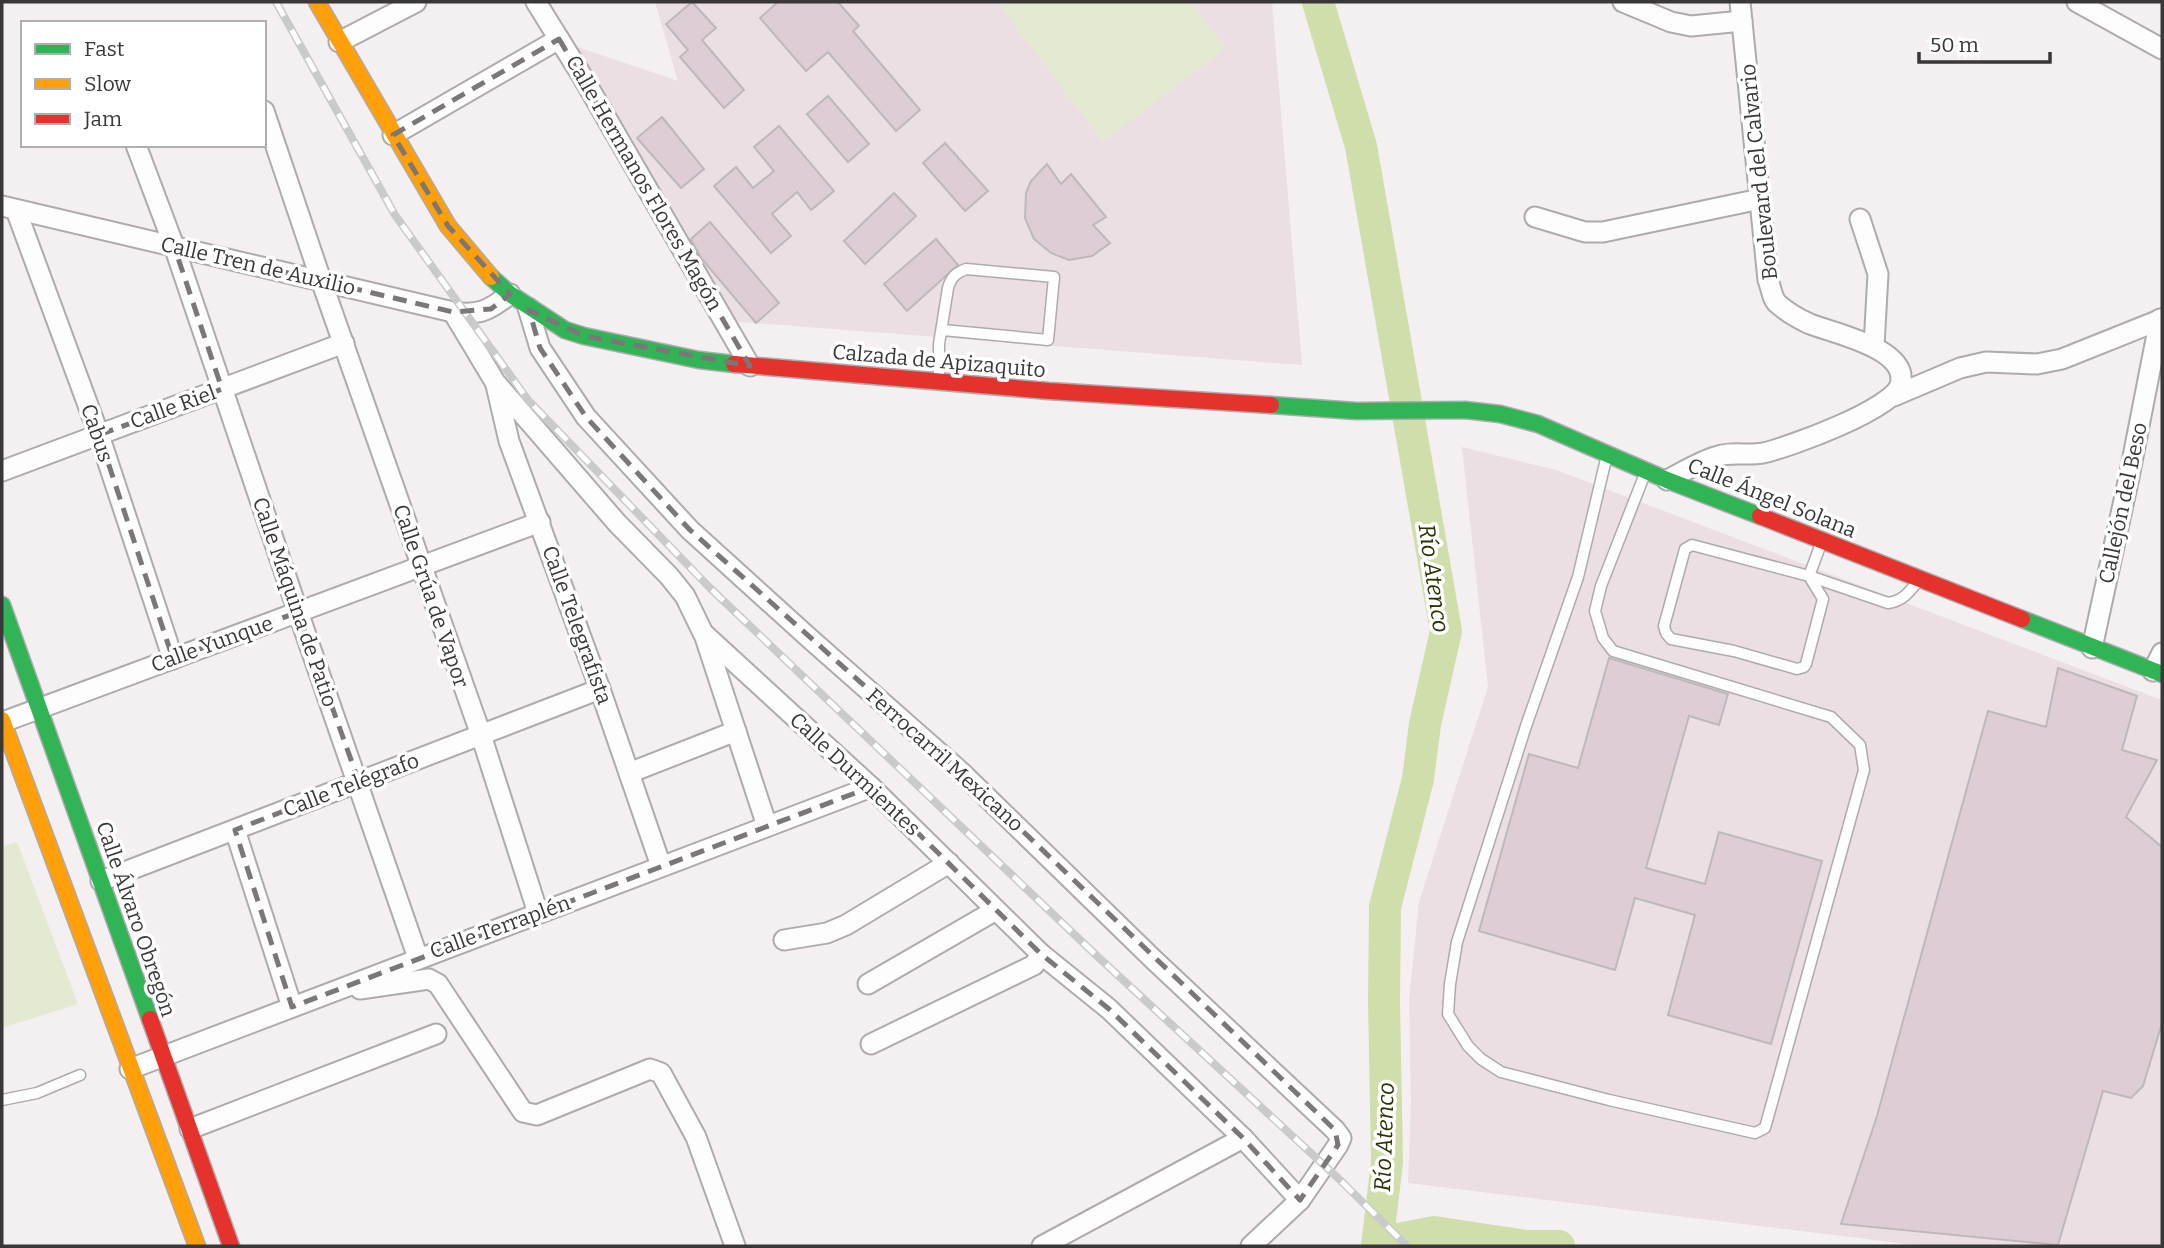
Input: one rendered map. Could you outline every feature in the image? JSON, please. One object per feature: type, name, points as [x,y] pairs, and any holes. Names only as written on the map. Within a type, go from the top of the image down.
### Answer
[{"type":"main road","name":"Calzada de Apizaquito","points":[[317,2],[448,226],[488,274],[510,294],[565,330],[699,360],[750,366],[1356,411]]},
{"type":"main road","name":"Calle Ángel Solana","points":[[1356,411],[1465,410],[1500,414],[1538,424],[1667,480],[2092,648],[2159,666]]},
{"type":"main road","name":"Calle Álvaro Obregón","points":[[2,605],[190,1129],[201,1211],[197,1246]]},
{"type":"main road","name":"Calle Álvaro Obregón","points":[[2,721],[70,899],[130,1069],[201,1211],[231,1246]]},
{"type":"street","points":[[339,42],[416,2]]},
{"type":"street","name":"Calle Hermanos Flores Magón","points":[[536,2],[750,366]]},
{"type":"street","points":[[1622,2],[1671,22],[1691,26],[1741,11]]},
{"type":"street","points":[[2077,2],[2162,49]]},
{"type":"street","name":"Boulevard del Calvario","points":[[1741,11],[1769,280],[1776,302],[1807,323],[1874,346],[1885,353],[1902,375],[1894,396]]},
{"type":"street","points":[[393,135],[559,39]]},
{"type":"street","name":"Calle Grúa de Vapor","points":[[266,117],[481,735],[538,913]]},
{"type":"street","name":"Calle Máquina de Patio","points":[[137,147],[174,246],[418,958]]},
{"type":"street","points":[[1535,217],[1585,232],[1603,232],[1760,199]]},
{"type":"street","name":"Calle Tren de Auxilio","points":[[9,208],[453,312],[466,314],[491,309],[510,294]]},
{"type":"street","name":"Cabus","points":[[9,208],[99,435],[173,659]]},
{"type":"street","points":[[1860,219],[1878,274],[1874,346]]},
{"type":"street","name":"Ferrocarril Mexicano","points":[[528,308],[540,348],[586,417],[690,530],[961,772],[1154,960],[1335,1130],[1341,1138],[1338,1145],[1300,1200],[1251,1246]]},
{"type":"street","name":"Calle Durmientes","points":[[453,312],[495,382],[617,523],[669,576],[684,596],[704,633],[871,787],[1041,954],[1108,1009],[1243,1138],[1300,1200]]},
{"type":"street","points":[[1667,480],[1718,456],[1762,453],[1816,434],[1960,368],[1986,362],[2037,364],[2062,359],[2161,319]]},
{"type":"street","name":"Callejón del Beso","points":[[2092,648],[2161,319]]},
{"type":"street","name":"Calle Riel","points":[[2,471],[344,343]]},
{"type":"street","name":"Calle Telegrafista","points":[[495,382],[509,441],[600,689],[661,866]]},
{"type":"street","name":"Calle Yunque","points":[[2,721],[540,522]]},
{"type":"street","points":[[704,633],[767,826]]},
{"type":"street","name":"Calle Telégrafo","points":[[101,881],[600,689]]},
{"type":"street","points":[[629,773],[736,732]]},
{"type":"street","name":"Calle Terraplén","points":[[130,1069],[871,787]]},
{"type":"street","points":[[235,830],[292,1007]]},
{"type":"street","points":[[783,940],[827,933],[846,925],[949,863]]},
{"type":"street","points":[[868,984],[996,909]]},
{"type":"street","points":[[871,1044],[1034,965],[1041,954]]},
{"type":"street","points":[[327,993],[429,979],[438,984],[523,1112],[537,1115],[650,1069],[661,1073],[696,1137],[736,1246]]},
{"type":"street","points":[[190,1129],[436,1034]]},
{"type":"street","points":[[1042,1246],[1243,1138]]},
{"type":"lane","points":[[939,382],[939,344],[951,279],[966,269],[1054,276],[1048,340],[943,330]]},
{"type":"lane","points":[[1607,454],[1578,577],[1526,726],[1457,942],[1448,1013],[1468,1046],[1481,1059],[1501,1072],[1755,1133],[1765,1128],[1864,771],[1860,744],[1831,717],[1612,651],[1603,638],[1595,611],[1601,586],[1646,470]]},
{"type":"lane","points":[[1809,576],[1822,541]]},
{"type":"lane","points":[[1809,576],[1823,599],[1804,667],[1797,669],[1734,651],[1671,639],[1666,634],[1664,626],[1685,549],[1692,545],[1809,576],[1888,603],[1905,597],[1920,580]]},
{"type":"lane","points":[[2,1100],[37,1093],[80,1075]]},
{"type":"highlighted area","points":[[559,39],[750,366],[584,336],[529,310],[540,348],[586,417],[690,530],[961,772],[1335,1130],[1338,1145],[1300,1200],[1243,1138],[1109,1009],[1041,954],[871,787],[292,1007],[235,830],[359,782],[298,612],[173,659],[99,435],[222,389],[174,246],[453,312],[491,309],[510,294],[448,226],[393,135]]},
{"type":"shaded area","points":[[655,2],[1272,2],[1302,365],[729,321],[575,46],[678,81]]},
{"type":"shaded area","points":[[1462,447],[1556,470],[2162,700],[2162,1246],[1924,1246],[1408,1183],[1411,1100],[1409,1000],[1419,902],[1488,687]]},
{"type":"green space","points":[[997,2],[1191,2],[1226,48],[1103,142]]},
{"type":"green space","points":[[17,842],[78,1004],[2,1028],[2,846]]},
{"type":"building","points":[[692,2],[716,28],[702,40],[744,90],[724,108],[680,57],[688,50],[666,24]]},
{"type":"building","points":[[778,2],[838,2],[859,26],[853,31],[920,110],[896,131],[828,52],[806,71],[760,18]]},
{"type":"building","points":[[828,96],[869,144],[848,162],[807,114]]},
{"type":"building","points":[[662,117],[704,169],[681,188],[637,138]]},
{"type":"building","points":[[779,126],[834,191],[811,210],[797,192],[772,214],[791,236],[771,253],[714,186],[736,167],[753,188],[774,171],[754,147]]},
{"type":"building","points":[[945,143],[988,191],[965,211],[923,163]]},
{"type":"building","points":[[1047,164],[1061,184],[1071,174],[1106,217],[1093,225],[1110,243],[1092,256],[1069,260],[1051,253],[1034,239],[1025,218],[1026,193],[1031,181]]},
{"type":"building","points":[[894,193],[916,216],[865,264],[844,241]]},
{"type":"building","points":[[710,222],[779,303],[756,323],[701,258],[691,239]]},
{"type":"building","points":[[936,239],[958,265],[907,311],[884,284]]},
{"type":"building","points":[[1609,658],[1728,694],[1719,725],[1689,716],[1646,868],[1705,884],[1719,832],[1822,861],[1771,1044],[1668,1015],[1695,915],[1635,898],[1615,970],[1479,931],[1529,754],[1578,768]]},
{"type":"building","points":[[2058,668],[2137,696],[2122,750],[2157,760],[2126,817],[2162,847],[2162,1023],[2143,1086],[2131,1098],[2103,1091],[2058,1245],[1841,1224],[1877,1116],[1988,711],[2046,727]]},
{"type":"waterway","name":"Río Atenco","points":[[1318,2],[1361,146],[1446,631],[1425,724],[1418,779],[1385,907],[1387,1162],[1377,1246]]},
{"type":"waterway","points":[[1379,1243],[1434,1232],[1526,1246],[1559,1246]]},
{"type":"railway","points":[[276,2],[395,215],[528,400],[710,588],[1407,1246]]},
{"type":"traffic: fast","points":[[491,277],[510,294],[565,330],[699,360],[734,364]]},
{"type":"traffic: fast","points":[[1271,405],[1356,411],[1465,410],[1500,414],[1538,424],[1667,480],[1760,516]]},
{"type":"traffic: fast","points":[[2,605],[150,1019]]},
{"type":"traffic: fast","points":[[2022,619],[2162,674]]},
{"type":"traffic: slow","points":[[317,2],[448,226],[491,277]]},
{"type":"traffic: slow","points":[[2,720],[197,1246]]},
{"type":"traffic: jam","points":[[734,364],[1049,391],[1271,405]]},
{"type":"traffic: jam","points":[[1760,516],[2022,619]]},
{"type":"traffic: jam","points":[[150,1019],[231,1246]]}]
